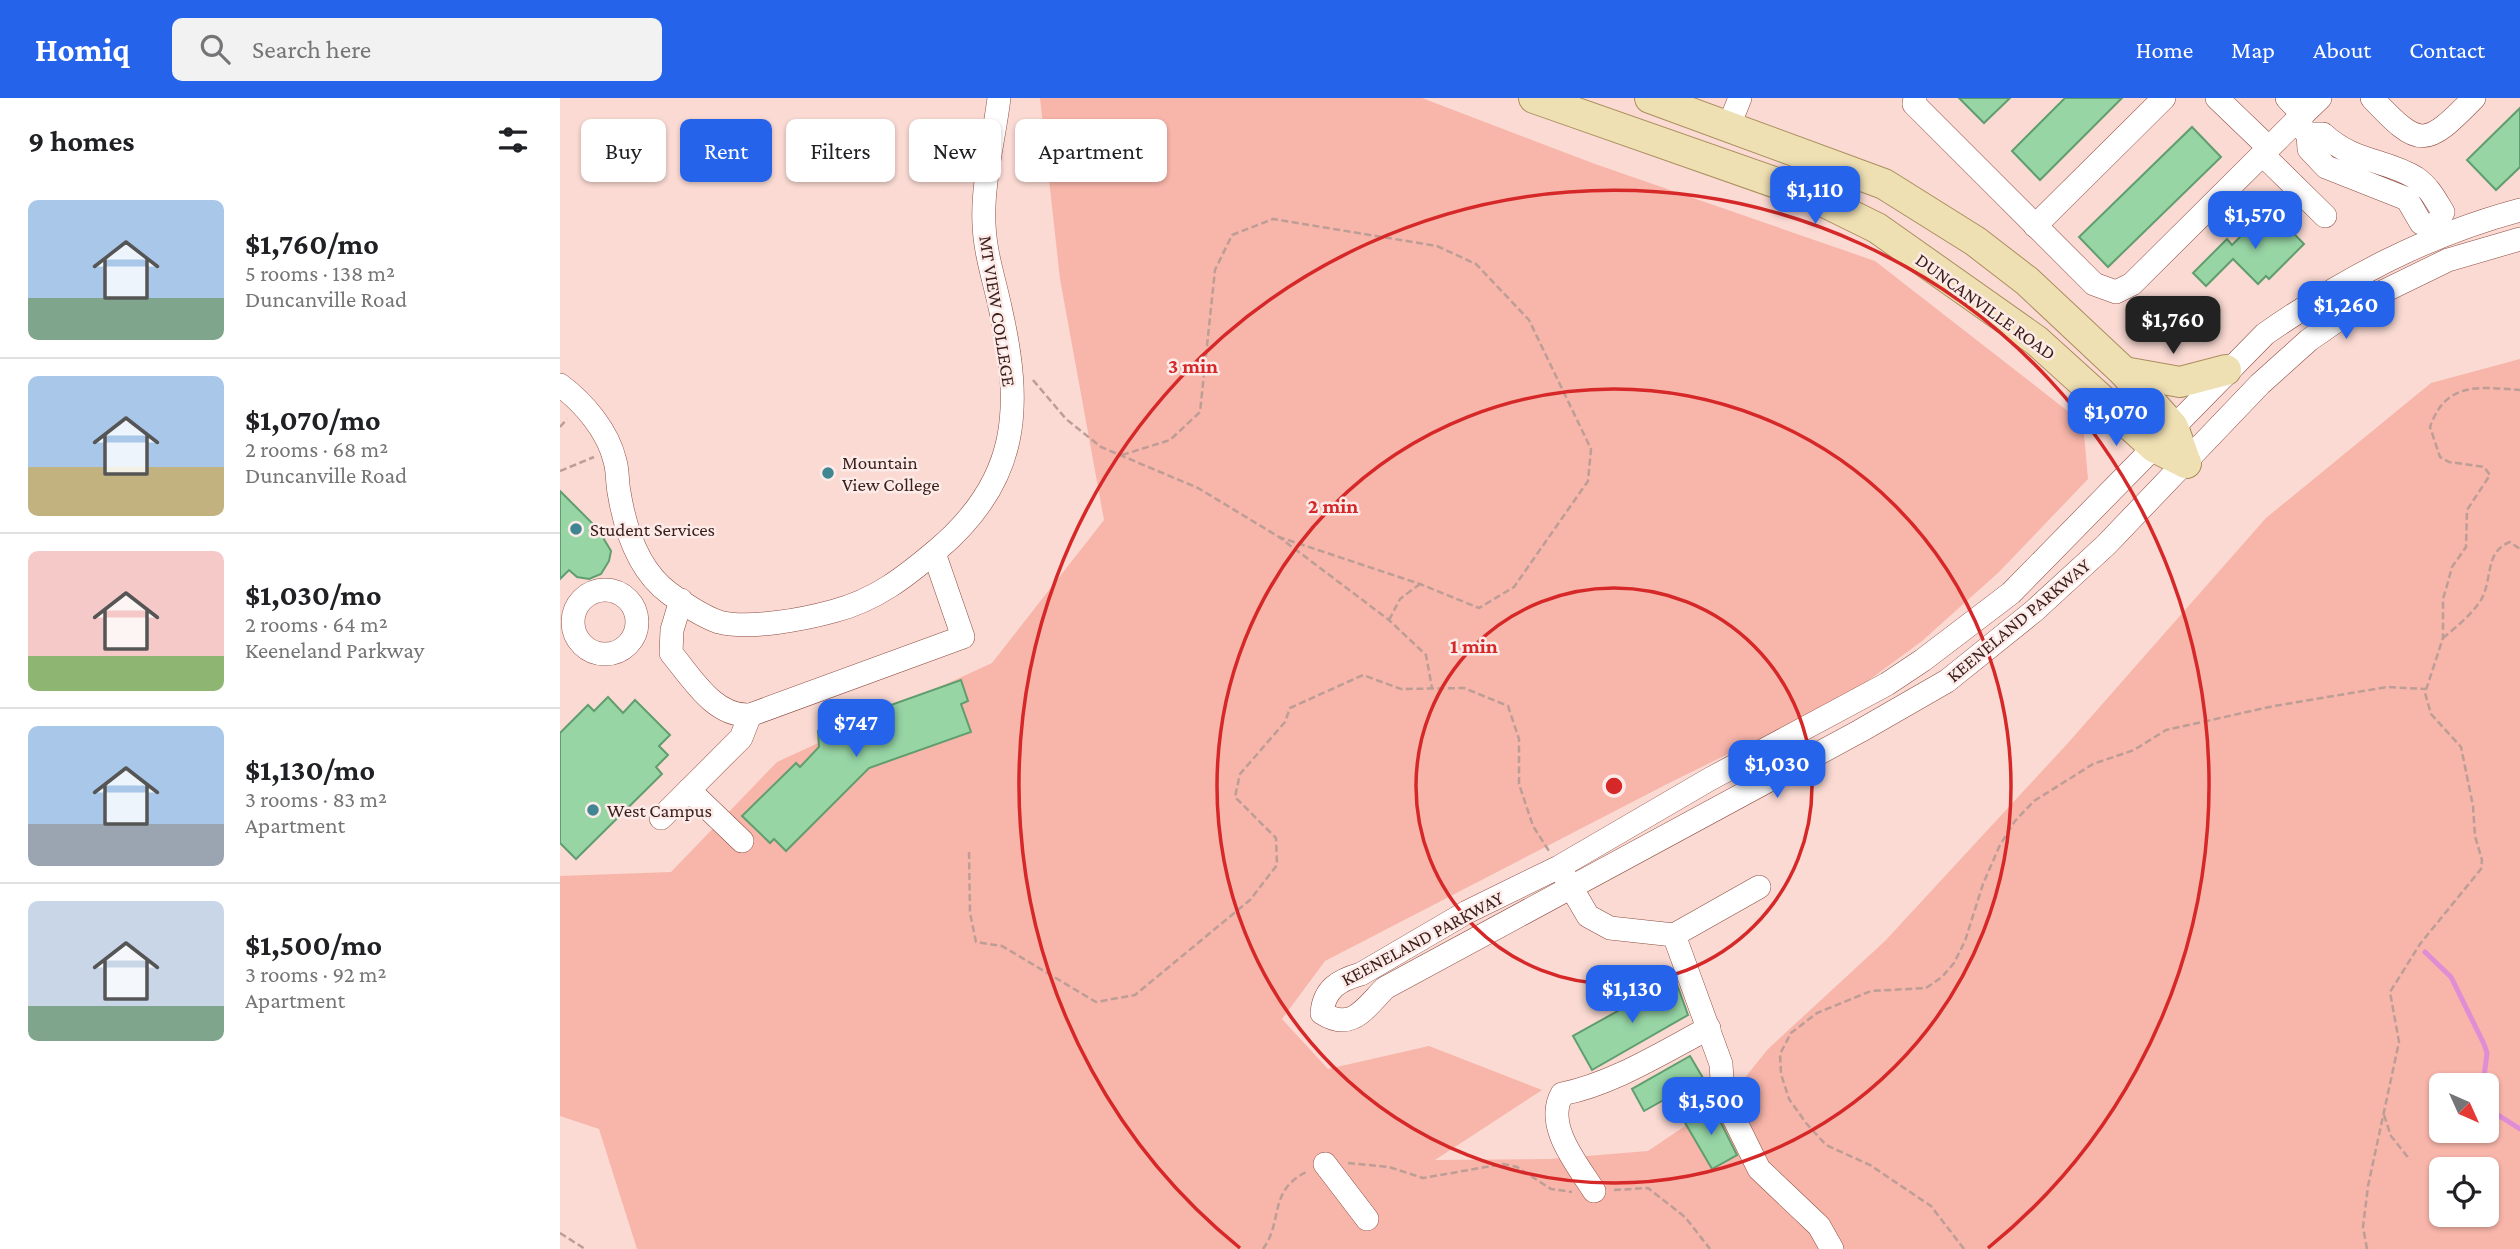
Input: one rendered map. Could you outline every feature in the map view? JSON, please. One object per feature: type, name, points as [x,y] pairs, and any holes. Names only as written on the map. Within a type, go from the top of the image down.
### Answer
[{"type":"main road","name":"DUNCANVILLE ROAD","points":[[1534,98],[1564,103],[1808,194],[1877,228],[2037,341],[2163,437]]},
{"type":"main road","name":"DUNCANVILLE ROAD","points":[[1650,98],[1884,184],[1975,241],[2027,281],[2124,372],[2163,437],[2186,463]]},
{"type":"main road","points":[[1896,241],[1916,204]]},
{"type":"main road","points":[[2124,372],[2180,382],[2226,370]]},
{"type":"street","name":"MT VIEW COLLEGE","points":[[560,385],[598,424],[610,450],[625,517],[641,561],[651,578],[676,597],[716,621],[729,624],[807,619],[883,593],[934,553],[978,510],[997,480],[1012,433],[1012,383],[1000,307],[989,265],[984,222],[999,98]]},
{"type":"street","points":[[1728,128],[1740,98]]},
{"type":"street","points":[[1914,98],[1914,104],[2094,284],[2116,292],[2133,284],[2266,151],[2302,124],[2320,98]]},
{"type":"street","points":[[2035,226],[2164,98]]},
{"type":"street","points":[[2217,98],[2325,216]]},
{"type":"street","points":[[2287,98],[2302,124],[2323,134],[2379,175],[2415,177],[2431,191],[2443,212],[2437,231],[2448,260]]},
{"type":"street","points":[[2372,98],[2404,131],[2423,136],[2443,129],[2474,98]]},
{"type":"street","name":"KEENELAND PARKWAY","points":[[2520,210],[2437,231],[2313,301],[2265,334],[2226,370],[2082,523],[2011,593],[1914,666],[1559,867],[1467,912],[1361,974],[1343,979],[1324,998],[1322,1013],[1334,1021],[1349,1022],[1359,1016],[1385,988],[1947,681],[2034,611],[2106,545],[2260,384],[2309,340],[2368,299],[2448,260],[2520,239]]},
{"type":"street","points":[[2082,523],[2106,545]]},
{"type":"street","points":[[676,597],[671,653],[715,704],[735,716],[750,715],[963,637],[934,553]]},
{"type":"street","points":[[616,592],[631,580],[641,561]]},
{"type":"street","points":[[605,590],[616,592],[628,600],[636,616],[633,638],[612,654],[586,649],[578,641],[573,628],[573,617],[580,601],[589,594],[605,590]]},
{"type":"street","points":[[636,616],[676,597]]},
{"type":"street","points":[[661,818],[741,738],[750,715]]},
{"type":"street","points":[[689,790],[741,841]]},
{"type":"street","points":[[1559,867],[1588,916],[1610,928],[1674,935],[1759,887]]},
{"type":"street","points":[[1674,935],[1721,1064],[1723,1096],[1759,1169],[1819,1226],[1832,1249]]},
{"type":"street","points":[[1594,1191],[1565,1144],[1557,1119],[1557,1102],[1562,1094],[1577,1091],[1630,1069],[1709,1028]]},
{"type":"street","points":[[1325,1164],[1367,1219]]},
{"type":"path","points":[[1122,455],[1170,440],[1200,412],[1215,270],[1232,234],[1273,219],[1437,246],[1476,264],[1529,320],[1591,449],[1588,481],[1514,587],[1479,608],[1420,584],[1279,537]]},
{"type":"path","points":[[1032,380],[1066,419],[1101,447],[1198,488],[1279,537],[1389,620],[1426,655],[1432,688]]},
{"type":"path","points":[[2367,1249],[2363,1227],[2368,1186],[2399,1042],[2390,992],[2420,944],[2481,869],[2482,860],[2475,836],[2473,806],[2461,747],[2431,714],[2426,704],[2426,690],[2443,638],[2443,599],[2452,567],[2466,547],[2467,509],[2490,475],[2484,467],[2449,462],[2440,457],[2430,427],[2440,405],[2452,394],[2481,387],[2520,390]]},
{"type":"path","points":[[560,471],[610,450]]},
{"type":"path","points":[[2443,638],[2479,603],[2487,585],[2492,555],[2498,546],[2510,542],[2520,549]]},
{"type":"path","points":[[1389,620],[1400,599],[1420,584]]},
{"type":"path","points":[[969,852],[970,913],[976,943],[1002,946],[1096,1002],[1135,995],[1250,900],[1277,865],[1276,838],[1235,797],[1240,774],[1285,722],[1290,708],[1363,676],[1401,689],[1464,688],[1508,706],[1519,739],[1519,784],[1533,826],[1559,867]]},
{"type":"path","points":[[1964,1249],[1931,1206],[1870,1165],[1826,1145],[1806,1124],[1789,1099],[1780,1074],[1780,1054],[1791,1033],[1817,1013],[1871,991],[1926,988],[1942,977],[1954,963],[1965,941],[1983,884],[2000,845],[2015,821],[2034,801],[2093,764],[2134,750],[2166,730],[2274,706],[2387,687],[2426,690]]},
{"type":"path","points":[[2384,1113],[2391,1136],[2410,1160]]},
{"type":"path","points":[[1263,1249],[1269,1240],[1279,1196],[1294,1178],[1325,1164],[1376,1165],[1416,1177],[1432,1178],[1503,1164],[1517,1167],[1551,1189],[1571,1192],[1648,1188],[1685,1217],[1710,1249]]},
{"type":"path","points":[[560,1233],[585,1249]]},
{"type":"shaded area","points":[[1040,98],[1422,98],[1595,164],[1875,261],[2083,423],[2088,479],[1999,572],[1922,641],[1850,694],[1669,783],[1325,961],[1282,1019],[1328,1069],[1429,1046],[1542,1090],[1435,1160],[1550,1159],[1648,1151],[1731,1095],[1768,1049],[1885,941],[2068,743],[2266,518],[2431,383],[2520,359],[2520,1249],[637,1249],[599,1129],[560,1116],[560,876],[671,872],[777,762],[992,663],[1104,520],[1060,279],[1049,182],[1167,182],[1167,119],[1042,119]]},
{"type":"building","points":[[1959,98],[2010,98],[1984,123]]},
{"type":"building","points":[[2065,98],[2122,98],[2040,180],[2012,151]]},
{"type":"building","points":[[2520,108],[2520,167],[2496,190],[2467,160]]},
{"type":"building","points":[[2192,127],[2221,157],[2108,267],[2079,237]]},
{"type":"building","points":[[2269,208],[2304,244],[2269,279],[2266,276],[2258,284],[2233,259],[2206,286],[2193,273],[2227,239],[2232,245]]},
{"type":"building","points":[[560,491],[598,529],[611,551],[609,561],[601,574],[589,579],[577,577],[569,570],[560,579]]},
{"type":"building","points":[[961,680],[968,701],[961,704],[971,732],[869,768],[786,851],[774,839],[770,843],[742,816],[796,763],[800,767],[819,747],[818,731]]},
{"type":"building","name":"West Campus","points":[[608,697],[623,713],[635,700],[670,735],[659,746],[668,755],[656,767],[662,774],[576,859],[560,843],[560,733],[588,705],[594,711]]},
{"type":"building","points":[[1675,979],[1688,1015],[1592,1070],[1573,1036]]},
{"type":"building","points":[[1690,1056],[1703,1078],[1644,1111],[1632,1089]]},
{"type":"building","points":[[1712,1105],[1737,1155],[1712,1169],[1684,1121]]},
{"type":"waterway","points":[[2425,952],[2451,977],[2484,1044],[2487,1053],[2484,1073]]},
{"type":"waterway","points":[[2499,1116],[2520,1129]]},
{"type":"place","name":"Mountain View College","points":[[828,473]]},
{"type":"place","name":"Student Services","points":[[576,529]]},
{"type":"place","name":"West Campus","points":[[593,810]]}]
